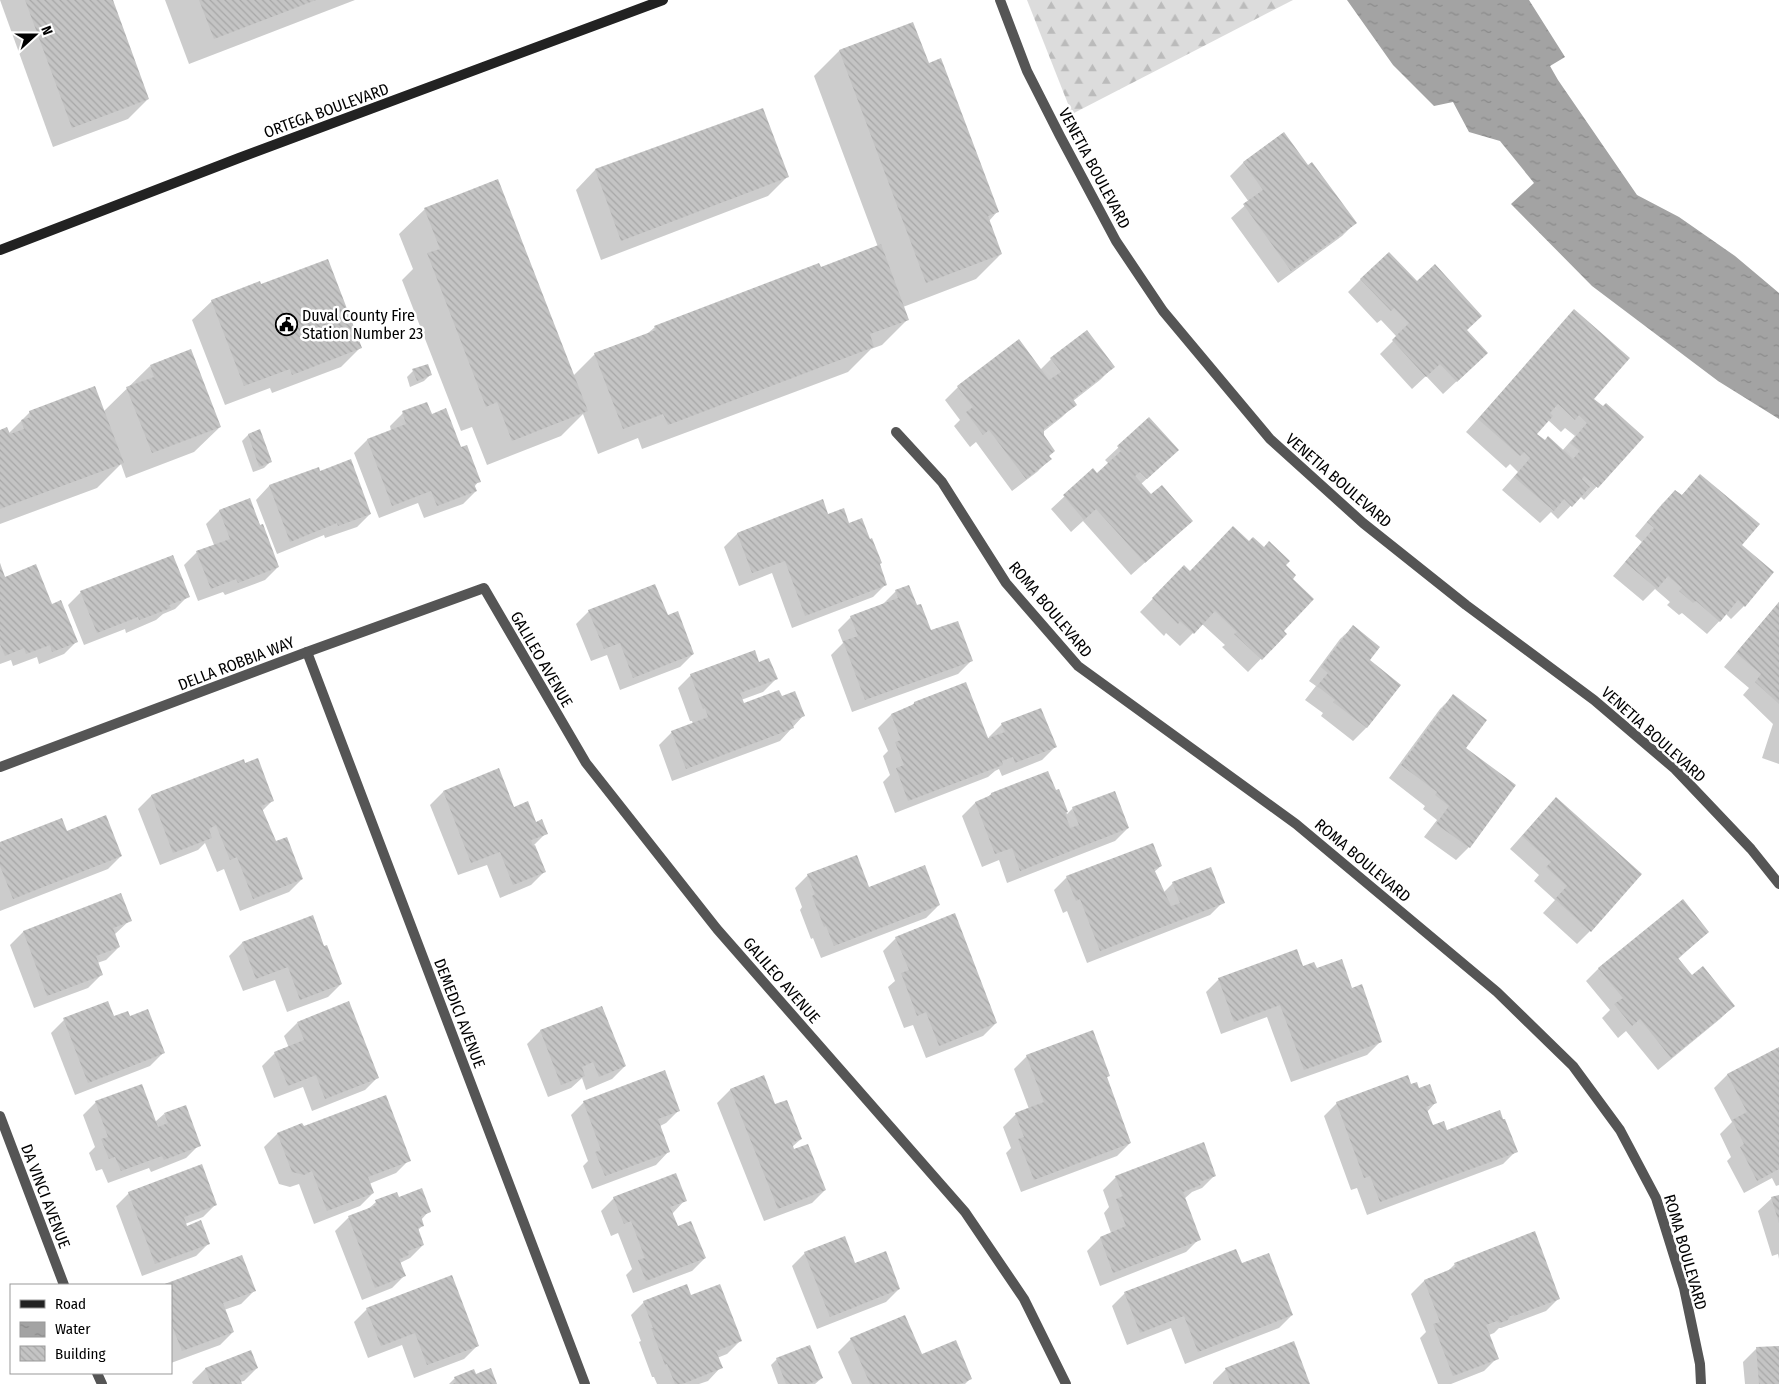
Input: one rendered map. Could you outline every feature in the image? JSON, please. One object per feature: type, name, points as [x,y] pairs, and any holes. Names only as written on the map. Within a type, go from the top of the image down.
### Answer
[{"type":"main road","name":"ORTEGA BOULEVARD","points":[[0,250],[249,154],[663,0]]},
{"type":"street","name":"VENETIA BOULEVARD","points":[[1000,0],[1027,71],[1116,241],[1162,311],[1270,440],[1363,523],[1466,606],[1594,700],[1675,768],[1751,849],[1779,884]]},
{"type":"street","name":"ROMA BOULEVARD","points":[[896,432],[942,482],[1006,583],[1078,666],[1296,824],[1497,992],[1573,1066],[1620,1130],[1656,1198],[1684,1288],[1700,1364],[1701,1384]]},
{"type":"street","name":"DELLA ROBBIA WAY","points":[[0,768],[307,652],[484,588]]},
{"type":"street","name":"GALILEO AVENUE","points":[[484,588],[586,763],[717,929],[965,1212],[1024,1299],[1066,1384]]},
{"type":"street","name":"DEMEDICI AVENUE","points":[[307,652],[585,1384]]},
{"type":"street","name":"DA VINCI AVENUE","points":[[0,1116],[64,1284]]},
{"type":"green space","points":[[1027,0],[1293,0],[1072,114]]},
{"type":"water","points":[[1347,0],[1529,0],[1565,57],[1550,66],[1637,195],[1679,217],[1735,256],[1779,293],[1779,419],[1718,381],[1592,286],[1511,204],[1534,183],[1500,141],[1469,132],[1453,102],[1434,106],[1393,65]]},
{"type":"building","points":[[25,0],[113,0],[149,99],[72,128]]},
{"type":"building","points":[[199,0],[316,0],[214,39]]},
{"type":"building","points":[[913,22],[929,63],[941,58],[999,212],[988,216],[1002,254],[926,283],[839,50]]},
{"type":"building","points":[[763,108],[789,177],[621,241],[595,169]]},
{"type":"building","points":[[1284,132],[1308,165],[1312,162],[1357,223],[1291,271],[1243,204],[1263,190],[1243,162]]},
{"type":"building","points":[[498,179],[588,411],[512,441],[497,402],[486,407],[427,253],[440,249],[424,208]]},
{"type":"building","points":[[881,244],[909,320],[870,334],[874,347],[668,425],[663,414],[623,429],[594,353],[656,330],[654,326],[819,263],[821,267]]},
{"type":"building","points":[[1389,252],[1417,281],[1435,264],[1482,316],[1467,330],[1488,353],[1457,382],[1440,364],[1426,377],[1392,340],[1409,323],[1394,308],[1391,311],[1360,279]]},
{"type":"building","name":"Duval County Fire Station Number 23","points":[[328,259],[362,348],[292,375],[290,369],[244,386],[211,300],[260,281],[261,284]]},
{"type":"building","points":[[1574,309],[1630,358],[1594,399],[1603,406],[1606,403],[1644,437],[1598,488],[1584,476],[1582,479],[1590,487],[1572,507],[1564,499],[1554,511],[1514,477],[1530,458],[1524,452],[1520,456],[1478,419]],"holes":[[[1558,404],[1575,420],[1579,415],[1587,423],[1570,443],[1580,451],[1573,459],[1548,436],[1545,440],[1537,434],[1553,416],[1550,413]]]},
{"type":"building","points":[[1087,330],[1115,367],[1073,399],[1077,405],[1044,429],[1044,435],[1055,451],[1049,456],[1052,459],[1026,479],[989,430],[983,435],[966,412],[973,407],[957,386],[1019,339],[1049,380],[1061,372],[1050,358]]},
{"type":"building","points":[[191,349],[221,427],[152,453],[126,387],[154,377],[150,365]]},
{"type":"building","points":[[428,364],[432,375],[417,381],[412,369]]},
{"type":"building","points":[[95,386],[124,463],[0,509],[0,430],[7,427],[10,434],[24,429],[21,420],[31,417],[29,411]]},
{"type":"building","points":[[427,402],[432,414],[446,408],[461,447],[467,445],[481,482],[474,484],[477,491],[437,506],[431,491],[392,506],[367,439],[406,424],[402,411]]},
{"type":"building","points":[[1149,417],[1179,450],[1147,479],[1140,472],[1135,476],[1151,494],[1162,485],[1193,521],[1145,563],[1096,509],[1084,520],[1063,495],[1093,468],[1097,473],[1121,451],[1117,446]]},
{"type":"building","points":[[260,429],[272,462],[259,467],[248,434]]},
{"type":"building","points":[[351,459],[371,514],[338,526],[337,523],[290,542],[269,485],[319,467],[320,471]]},
{"type":"building","points":[[1700,474],[1760,524],[1742,545],[1774,572],[1745,607],[1738,600],[1720,622],[1696,601],[1693,603],[1679,591],[1682,588],[1668,576],[1657,589],[1625,562],[1654,528],[1647,522],[1675,490],[1682,495]]},
{"type":"building","points":[[250,498],[260,525],[263,524],[279,567],[238,583],[236,579],[211,589],[196,551],[230,539],[219,510]]},
{"type":"building","points":[[823,499],[828,514],[844,508],[849,523],[862,518],[882,563],[880,564],[887,585],[805,616],[785,561],[752,573],[737,533]]},
{"type":"building","points":[[1233,526],[1249,541],[1253,537],[1264,547],[1269,541],[1290,561],[1286,565],[1296,575],[1293,579],[1314,599],[1284,631],[1287,634],[1262,660],[1234,634],[1237,632],[1215,611],[1194,634],[1180,621],[1178,624],[1152,598],[1184,565],[1190,571]]},
{"type":"building","points":[[173,555],[190,597],[169,605],[171,608],[139,620],[138,617],[97,633],[80,591]]},
{"type":"building","points":[[0,563],[5,577],[36,564],[52,604],[61,600],[78,642],[52,652],[50,645],[26,654],[24,648],[5,656],[0,644]]},
{"type":"building","points":[[655,584],[668,615],[678,611],[694,654],[633,678],[620,643],[604,649],[588,610]]},
{"type":"building","points":[[909,585],[917,605],[921,604],[931,630],[958,621],[973,661],[865,700],[843,641],[858,636],[850,616],[898,598],[895,590]]},
{"type":"building","points":[[1779,602],[1779,704],[1755,682],[1761,674],[1736,653]]},
{"type":"building","points":[[1353,625],[1380,647],[1370,660],[1401,685],[1367,728],[1333,702],[1335,700],[1317,686],[1328,673],[1321,667]]},
{"type":"building","points":[[755,650],[759,662],[769,658],[778,679],[740,693],[744,703],[779,690],[782,696],[795,691],[805,716],[791,721],[794,728],[686,769],[671,731],[708,717],[705,708],[703,709],[690,674]]},
{"type":"building","points":[[966,682],[988,738],[1005,732],[1001,723],[1041,708],[1057,747],[1015,763],[1013,757],[1002,761],[1003,765],[908,801],[896,768],[904,765],[895,742],[901,740],[891,714],[914,704],[914,702]]},
{"type":"building","points":[[1453,694],[1487,720],[1466,748],[1516,785],[1470,848],[1436,824],[1449,806],[1435,795],[1437,792],[1401,765]]},
{"type":"building","points":[[258,758],[274,801],[261,806],[276,841],[287,837],[303,879],[253,899],[237,857],[230,860],[216,825],[209,829],[212,838],[173,853],[151,795],[244,759],[245,763]]},
{"type":"building","points":[[499,768],[514,807],[528,801],[536,822],[542,819],[548,834],[531,840],[546,872],[513,885],[500,852],[471,863],[443,791]]},
{"type":"building","points":[[1048,771],[1056,790],[1059,789],[1068,812],[1065,813],[1070,828],[1079,825],[1072,807],[1115,791],[1129,828],[1020,871],[1012,848],[995,854],[975,802],[991,795],[991,793]]},
{"type":"building","points":[[1556,797],[1642,874],[1591,932],[1555,899],[1567,886],[1546,867],[1551,862],[1522,836]]},
{"type":"building","points":[[106,815],[122,856],[13,899],[0,866],[0,842],[62,818],[67,831]]},
{"type":"building","points":[[1153,843],[1162,866],[1154,869],[1171,906],[1180,903],[1172,882],[1211,867],[1225,903],[1100,951],[1080,899],[1076,901],[1066,876]]},
{"type":"building","points":[[857,855],[869,887],[925,865],[940,905],[834,946],[826,926],[824,927],[812,896],[815,894],[807,874]]},
{"type":"building","points":[[121,893],[132,921],[113,928],[120,947],[96,956],[103,975],[47,996],[23,931]]},
{"type":"building","points":[[1683,899],[1709,932],[1678,958],[1692,975],[1703,966],[1735,1006],[1671,1058],[1640,1019],[1632,1026],[1614,1004],[1623,998],[1598,968]]},
{"type":"building","points":[[955,913],[997,1023],[939,1046],[926,1012],[917,1016],[901,973],[909,970],[895,937]]},
{"type":"building","points":[[313,915],[324,946],[327,945],[342,984],[300,1000],[288,967],[256,979],[242,942]]},
{"type":"building","points":[[1297,949],[1303,966],[1314,962],[1317,968],[1342,959],[1352,988],[1362,984],[1382,1042],[1304,1070],[1280,1005],[1234,1022],[1218,978]]},
{"type":"building","points":[[108,1001],[114,1016],[128,1011],[130,1016],[148,1009],[165,1053],[88,1083],[63,1018]]},
{"type":"building","points":[[349,1001],[379,1078],[325,1099],[316,1075],[288,1086],[274,1052],[304,1040],[297,1022]]},
{"type":"building","points":[[602,1006],[626,1066],[599,1077],[593,1062],[582,1067],[585,1076],[561,1085],[540,1030]]},
{"type":"building","points":[[1093,1030],[1110,1076],[1107,1077],[1131,1143],[1034,1180],[1018,1139],[1024,1137],[1015,1113],[1044,1102],[1026,1055]]},
{"type":"building","points":[[1779,1047],[1779,1169],[1757,1181],[1740,1147],[1744,1144],[1732,1120],[1747,1112],[1727,1074]]},
{"type":"building","points":[[665,1070],[680,1111],[658,1119],[670,1152],[605,1176],[595,1152],[601,1150],[583,1101]]},
{"type":"building","points":[[764,1075],[775,1104],[787,1100],[802,1139],[792,1143],[794,1149],[808,1144],[826,1190],[778,1209],[730,1089]]},
{"type":"building","points":[[1408,1075],[1411,1084],[1417,1082],[1419,1088],[1430,1084],[1437,1103],[1426,1107],[1433,1125],[1444,1121],[1447,1130],[1500,1110],[1518,1152],[1380,1202],[1370,1176],[1364,1178],[1336,1102]]},
{"type":"building","points":[[142,1084],[158,1127],[168,1123],[164,1113],[186,1105],[201,1146],[164,1160],[162,1156],[121,1171],[115,1157],[109,1159],[101,1139],[108,1137],[95,1101]]},
{"type":"building","points":[[386,1095],[411,1161],[368,1177],[374,1193],[327,1211],[312,1171],[304,1175],[292,1172],[277,1133],[302,1123],[304,1126]]},
{"type":"building","points":[[1204,1142],[1216,1176],[1199,1182],[1201,1185],[1183,1192],[1201,1240],[1113,1273],[1100,1237],[1126,1226],[1116,1199],[1123,1196],[1115,1176]]},
{"type":"building","points":[[202,1164],[217,1205],[184,1217],[187,1226],[201,1220],[210,1244],[155,1264],[128,1192]]},
{"type":"building","points":[[676,1173],[687,1201],[670,1207],[678,1226],[691,1221],[706,1258],[646,1281],[638,1260],[645,1258],[631,1221],[624,1224],[613,1197]]},
{"type":"building","points":[[422,1188],[431,1212],[421,1216],[424,1226],[418,1228],[424,1245],[408,1251],[409,1255],[399,1259],[406,1276],[375,1288],[348,1216],[377,1205],[375,1200],[397,1192],[399,1197]]},
{"type":"building","points":[[1779,1195],[1779,1223],[1771,1197]]},
{"type":"building","points":[[1535,1231],[1560,1299],[1510,1316],[1508,1320],[1500,1323],[1497,1321],[1486,1325],[1499,1359],[1453,1376],[1433,1324],[1440,1322],[1424,1280],[1456,1267],[1454,1263]]},
{"type":"building","points":[[845,1236],[855,1263],[886,1251],[900,1289],[830,1317],[804,1252]]},
{"type":"building","points":[[1236,1249],[1242,1263],[1269,1253],[1293,1315],[1198,1352],[1184,1316],[1140,1333],[1124,1292]]},
{"type":"building","points":[[242,1255],[256,1291],[223,1303],[234,1332],[182,1351],[172,1326],[172,1284],[165,1284]]},
{"type":"building","points":[[452,1275],[479,1346],[427,1365],[415,1333],[381,1346],[366,1308]]},
{"type":"building","points":[[687,1284],[691,1295],[720,1284],[742,1341],[716,1351],[723,1368],[682,1384],[675,1384],[667,1364],[665,1365],[643,1301]]},
{"type":"building","points":[[905,1315],[922,1354],[956,1340],[972,1379],[960,1384],[870,1384],[850,1338]]},
{"type":"building","points":[[1294,1341],[1310,1384],[1231,1384],[1225,1368]]},
{"type":"building","points":[[810,1345],[823,1378],[809,1384],[786,1384],[776,1358]]},
{"type":"building","points":[[1779,1346],[1779,1384],[1759,1384],[1756,1347]]},
{"type":"building","points":[[251,1350],[258,1368],[239,1376],[242,1384],[211,1384],[205,1368]]},
{"type":"building","points":[[491,1368],[497,1384],[453,1384],[456,1382],[454,1377],[474,1369],[476,1374]]},
{"type":"place","name":"Duval County Fire Station Number 23","points":[[286,324]]}]
